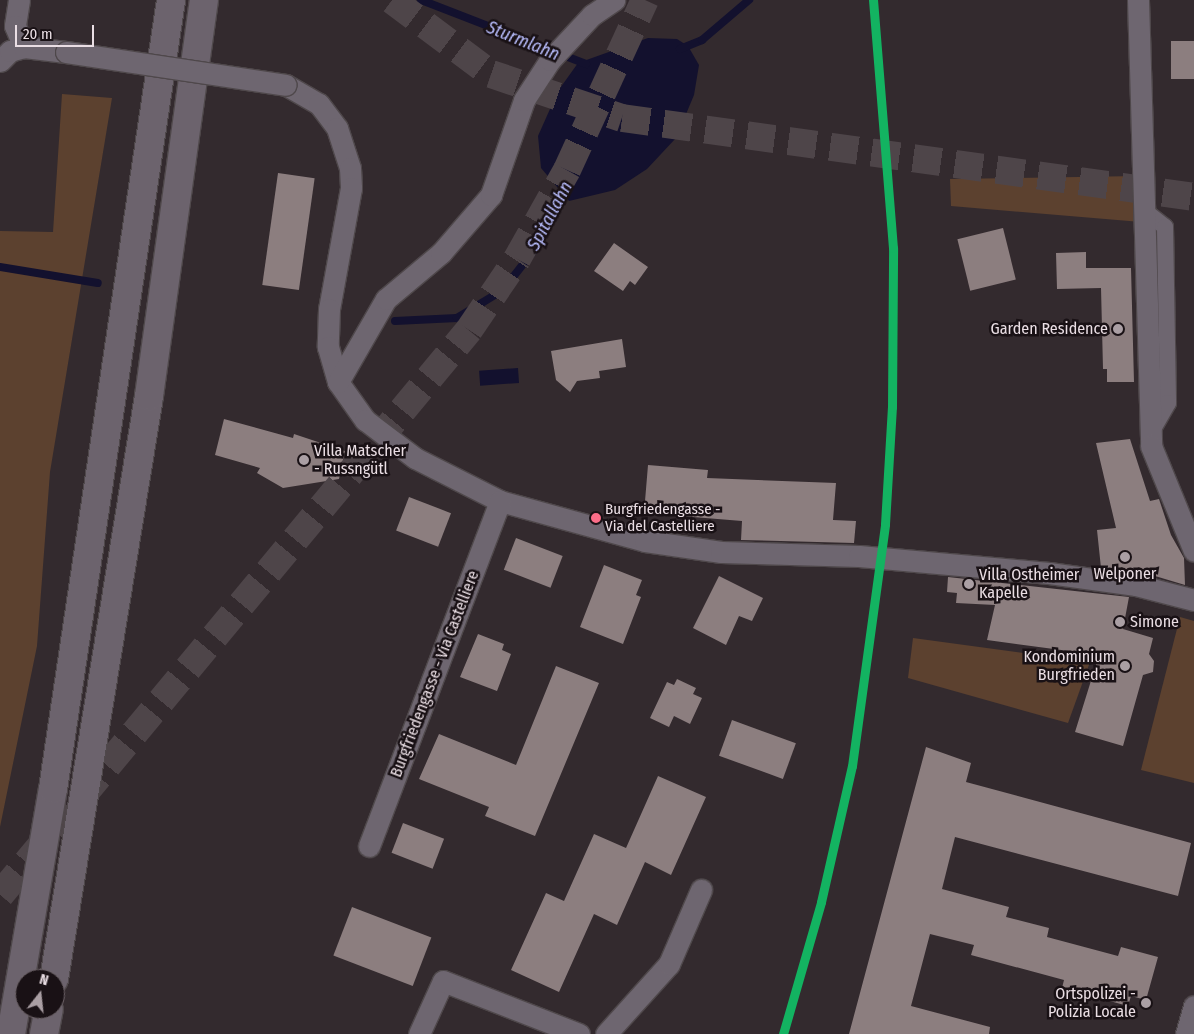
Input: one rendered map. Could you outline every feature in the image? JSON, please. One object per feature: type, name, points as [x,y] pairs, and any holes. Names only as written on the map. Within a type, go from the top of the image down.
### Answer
[{"type":"highway","points":[[11,1034],[53,790],[171,0]]},
{"type":"highway","points":[[56,969],[149,396],[204,0]]},
{"type":"highway","points":[[44,1034],[47,1019]]},
{"type":"street","points":[[20,0],[15,26],[24,47]]},
{"type":"street","points":[[338,382],[386,300],[441,254],[491,195],[524,100],[554,54],[614,0]]},
{"type":"street","points":[[1138,0],[1146,212],[1151,446],[1194,551]]},
{"type":"street","points":[[0,61],[10,51],[24,47],[66,52],[286,85],[319,104],[337,128],[350,168],[351,188],[329,309],[328,347],[338,382],[365,420],[415,458],[500,501],[645,541],[721,552],[859,556],[933,563],[1126,584],[1194,600]]},
{"type":"street","points":[[1146,212],[1165,227],[1168,403],[1151,432]]},
{"type":"street","name":"Burgfriedengasse - Via Castelliere","points":[[369,846],[500,501]]},
{"type":"street","points":[[606,1034],[669,964],[702,890]]},
{"type":"street","points":[[419,1034],[443,981],[579,1034]]},
{"type":"street","points":[[1186,1034],[1194,1006]]},
{"type":"shaded area","points":[[648,38],[677,39],[688,46],[699,65],[694,95],[676,138],[647,169],[615,190],[569,201],[541,168],[538,136],[558,91],[578,63]]},
{"type":"shaded area","points":[[62,94],[112,98],[50,472],[37,646],[0,827],[0,231],[53,232]]},
{"type":"shaded area","points":[[1139,176],[1141,222],[951,206],[950,179]]},
{"type":"shaded area","points":[[518,368],[519,383],[480,386],[479,371]]},
{"type":"shaded area","points":[[1180,617],[1194,621],[1194,783],[1141,770]]},
{"type":"shaded area","points":[[913,638],[1090,662],[1068,723],[908,678]]},
{"type":"building","points":[[1171,41],[1194,41],[1194,79],[1171,79]]},
{"type":"building","points":[[278,173],[315,178],[299,290],[262,285]]},
{"type":"building","points":[[1003,228],[1016,279],[970,291],[957,239]]},
{"type":"building","points":[[614,243],[648,267],[635,285],[630,281],[623,291],[594,271]]},
{"type":"building","name":"Garden Residence","points":[[1086,252],[1086,268],[1131,268],[1134,382],[1107,382],[1107,369],[1103,369],[1101,288],[1057,289],[1056,253]]},
{"type":"building","points":[[622,339],[626,367],[599,371],[600,378],[577,381],[570,392],[556,380],[551,351]]},
{"type":"building","name":"Villa Matscher - Russngütl","points":[[224,419],[293,438],[294,434],[345,451],[339,479],[283,488],[257,473],[260,468],[215,455]]},
{"type":"building","points":[[1130,439],[1150,501],[1159,499],[1171,535],[1184,558],[1185,585],[1135,570],[1101,568],[1097,530],[1116,528],[1096,443]]},
{"type":"building","points":[[648,465],[708,470],[707,478],[836,483],[833,520],[856,521],[854,543],[741,540],[742,521],[644,513]]},
{"type":"building","points":[[409,497],[451,513],[438,547],[396,531]]},
{"type":"building","points":[[516,538],[563,556],[550,588],[504,570]]},
{"type":"building","points":[[604,565],[642,580],[636,595],[641,597],[623,644],[580,627]]},
{"type":"building","points":[[719,576],[763,598],[752,621],[739,616],[726,645],[693,628]]},
{"type":"building","name":"Kondominium Burgfrieden","points":[[948,577],[1129,597],[1123,629],[1153,638],[1149,654],[1154,661],[1153,672],[1143,675],[1123,746],[1075,732],[1099,655],[987,640],[995,605],[956,603],[957,593],[947,592]]},
{"type":"building","points":[[478,634],[504,644],[502,650],[511,654],[497,691],[460,677]]},
{"type":"building","points":[[556,666],[599,683],[535,836],[485,816],[489,807],[419,779],[439,734],[516,765]]},
{"type":"building","points":[[677,679],[696,688],[693,694],[702,698],[690,724],[674,716],[669,727],[650,718],[667,682],[674,685]]},
{"type":"building","points":[[732,720],[796,743],[783,779],[719,756]]},
{"type":"building","points":[[926,747],[971,763],[966,782],[1191,843],[1178,896],[955,837],[942,889],[1009,907],[1006,917],[1049,928],[1047,937],[1118,956],[1121,947],[1158,957],[1146,1000],[1131,996],[1128,1006],[1062,988],[1064,980],[971,955],[974,945],[930,934],[911,1006],[990,1027],[989,1034],[849,1034]]},
{"type":"building","points":[[658,776],[706,797],[671,875],[645,862],[617,925],[594,914],[559,992],[511,970],[546,893],[564,901],[594,834],[626,848]]},
{"type":"building","points":[[403,823],[444,839],[433,869],[392,853]]},
{"type":"building","points":[[352,907],[431,937],[413,986],[333,956]]},
{"type":"waterway","name":"Sturmlahn","points":[[421,0],[586,64]]},
{"type":"waterway","points":[[680,49],[702,40],[749,0]]},
{"type":"waterway","name":"Spitallahn","points":[[395,321],[457,318],[503,290],[538,245],[567,185]]},
{"type":"waterway","name":"Spitallahn","points":[[0,267],[98,283]]},
{"type":"tunnel","points":[[392,0],[491,74],[622,118],[1194,197]]},
{"type":"tunnel","points":[[0,895],[469,330],[517,259],[567,170],[645,0]]},
{"type":"transit line","points":[[783,1034],[821,902],[852,766],[885,524],[892,407],[893,248],[873,0]]},
{"type":"place","name":"Garden Residence","points":[[1118,329]]},
{"type":"place","name":"Villa Matscher - Russngütl","points":[[304,460]]},
{"type":"place","name":"Burgfriedengasse - Via del Castelliere","points":[[596,518]]},
{"type":"place","name":"Welponer","points":[[1125,557]]},
{"type":"place","name":"Villa Ostheimer Kapelle","points":[[969,584]]},
{"type":"place","name":"Simone","points":[[1120,622]]},
{"type":"place","name":"Kondominium Burgfrieden","points":[[1125,666]]},
{"type":"place","name":"Ortspolizei - Polizia Locale","points":[[1146,1003]]}]
